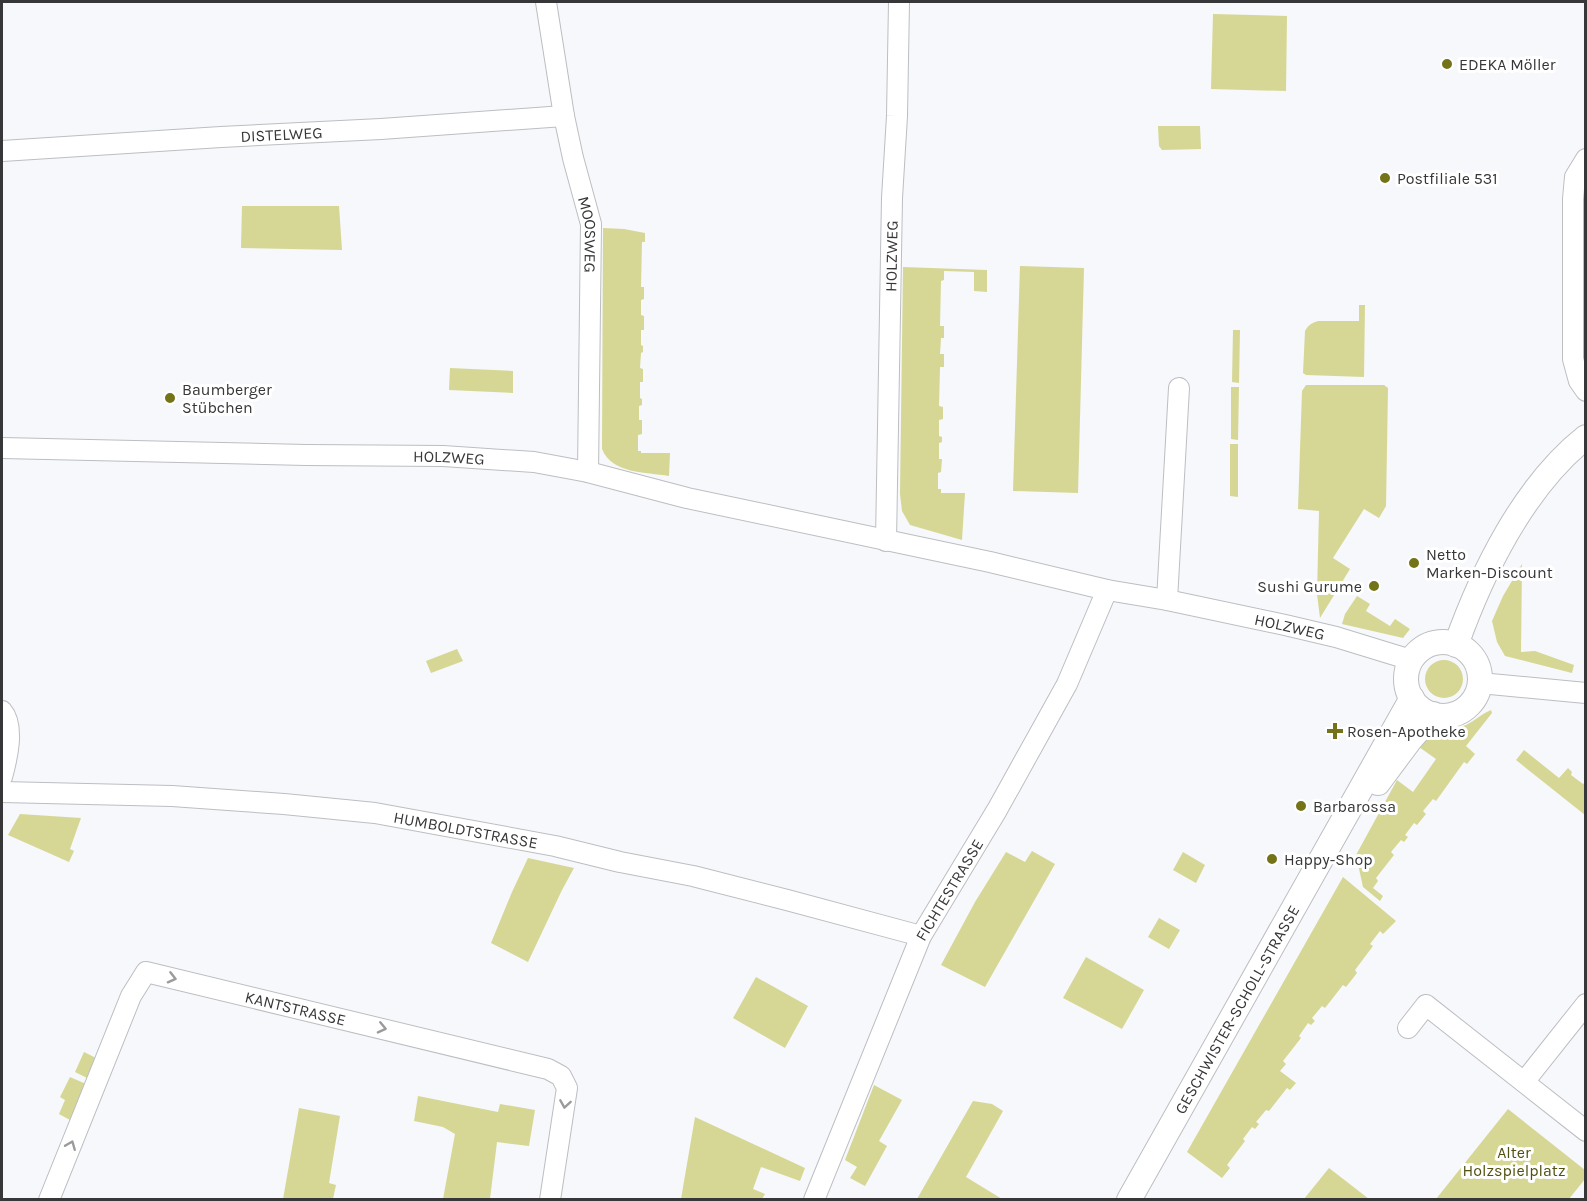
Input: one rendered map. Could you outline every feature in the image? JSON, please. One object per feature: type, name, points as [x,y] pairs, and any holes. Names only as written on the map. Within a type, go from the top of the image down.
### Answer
[{"type":"street","name":"MOOSWEG","points":[[546,2],[564,116],[591,224],[588,472]]},
{"type":"street","name":"HOLZWEG","points":[[886,541],[892,198],[897,116],[899,2]]},
{"type":"street","name":"DISTELWEG","points":[[2,151],[564,116]]},
{"type":"street","points":[[1586,159],[1575,177],[1573,199],[1573,359],[1579,381],[1586,391]]},
{"type":"street","points":[[1167,600],[1179,388]]},
{"type":"street","points":[[1456,645],[1483,578],[1517,517],[1540,484],[1586,437]]},
{"type":"street","name":"HOLZWEG","points":[[2,448],[444,456],[534,462],[588,472],[687,498],[1107,590],[1167,600],[1328,635],[1411,660]]},
{"type":"street","name":"FICHTESTRASSE","points":[[814,1200],[921,936],[993,817],[1067,684],[1107,590]]},
{"type":"street","points":[[1442,642],[1456,645],[1470,653],[1480,675],[1480,682],[1475,696],[1467,707],[1454,714],[1433,714],[1418,705],[1408,691],[1407,675],[1411,660],[1428,645],[1442,642]]},
{"type":"street","points":[[1480,682],[1586,693]]},
{"type":"street","name":"GESCHWISTER-SCHOLL-STRASSE","points":[[1129,1200],[1412,698]]},
{"type":"street","points":[[2,711],[5,714],[9,732],[2,777]]},
{"type":"street","name":"GESCHWISTER-SCHOLL-STRASSE","points":[[1344,820],[1433,714]]},
{"type":"street","name":"HUMBOLDTSTRASSE","points":[[2,792],[183,797],[375,813],[555,846],[620,862],[693,876],[921,936]]},
{"type":"street","name":"KANTSTRASSE","points":[[49,1200],[131,996],[146,972],[548,1069],[561,1076],[567,1088],[550,1200]]},
{"type":"street","points":[[1524,1082],[1586,1004]]},
{"type":"street","points":[[1408,1028],[1426,1005],[1586,1131]]},
{"type":"green space","points":[[1213,14],[1287,16],[1286,91],[1211,89]]},
{"type":"green space","points":[[1158,126],[1200,126],[1201,149],[1162,150],[1159,146]]},
{"type":"green space","points":[[242,206],[339,206],[342,250],[241,248]]},
{"type":"green space","points":[[603,228],[645,233],[645,242],[642,242],[641,287],[644,287],[644,299],[641,300],[644,330],[641,330],[643,352],[640,368],[643,369],[643,382],[640,382],[642,405],[639,406],[642,434],[638,435],[638,451],[641,453],[670,453],[669,476],[622,467],[613,463],[602,449]]},
{"type":"green space","points":[[1020,266],[1084,268],[1078,493],[1013,491]]},
{"type":"green space","points":[[903,267],[987,270],[987,292],[974,291],[974,272],[944,271],[944,280],[941,281],[940,326],[944,326],[944,338],[941,338],[940,354],[944,354],[944,367],[940,367],[939,406],[943,407],[943,419],[939,420],[939,436],[942,437],[942,442],[939,443],[939,459],[942,459],[941,472],[938,473],[938,489],[941,489],[941,493],[965,493],[962,540],[910,525],[902,511],[900,494]]},
{"type":"green space","points":[[1359,305],[1365,305],[1364,377],[1303,373],[1307,327],[1318,321],[1359,321]]},
{"type":"green space","points":[[1233,330],[1240,330],[1239,383],[1232,382]]},
{"type":"green space","points":[[450,368],[513,371],[513,393],[449,390]]},
{"type":"green space","points":[[1306,385],[1384,385],[1388,388],[1386,506],[1379,518],[1364,509],[1333,558],[1350,569],[1320,618],[1317,594],[1319,511],[1298,509],[1302,391]]},
{"type":"green space","points":[[1231,387],[1239,387],[1238,440],[1231,439]]},
{"type":"green space","points":[[1230,444],[1238,444],[1238,497],[1230,496]]},
{"type":"green space","points":[[1522,564],[1521,652],[1535,651],[1574,665],[1572,673],[1505,656],[1497,642],[1492,621],[1503,596]]},
{"type":"green space","points":[[1357,596],[1370,604],[1366,611],[1390,626],[1395,619],[1410,629],[1403,638],[1342,624],[1345,614]]},
{"type":"green space","points":[[457,649],[463,661],[431,673],[426,661]]},
{"type":"green space","points":[[1444,660],[1458,665],[1463,679],[1458,693],[1444,698],[1430,693],[1425,679],[1430,665]]},
{"type":"green space","points":[[1491,710],[1492,713],[1466,746],[1475,754],[1467,764],[1464,762],[1436,801],[1433,799],[1423,811],[1426,814],[1417,825],[1414,823],[1405,835],[1408,837],[1404,842],[1401,840],[1391,852],[1394,855],[1376,878],[1378,881],[1373,888],[1383,896],[1380,901],[1363,887],[1356,855],[1397,780],[1413,792],[1436,759],[1419,747],[1426,739],[1437,732],[1466,725]]},
{"type":"green space","points":[[1524,750],[1559,778],[1568,768],[1572,772],[1571,775],[1583,784],[1585,782],[1585,815],[1516,760]]},
{"type":"green space","points":[[20,814],[81,818],[70,849],[74,851],[69,862],[8,835]]},
{"type":"green space","points":[[1032,851],[1055,864],[985,987],[941,965],[975,902],[1006,852],[1025,862]]},
{"type":"green space","points":[[1183,852],[1205,865],[1196,883],[1173,870]]},
{"type":"green space","points":[[528,858],[574,868],[528,962],[491,943]]},
{"type":"green space","points":[[1343,877],[1396,921],[1383,934],[1380,931],[1370,944],[1373,946],[1355,970],[1357,973],[1346,987],[1343,985],[1325,1008],[1322,1006],[1312,1018],[1315,1021],[1311,1025],[1308,1023],[1299,1036],[1301,1038],[1283,1061],[1286,1064],[1280,1071],[1296,1083],[1290,1090],[1287,1088],[1269,1111],[1266,1110],[1256,1122],[1259,1124],[1255,1129],[1252,1127],[1243,1139],[1245,1141],[1227,1165],[1230,1168],[1222,1178],[1187,1152]]},
{"type":"green space","points":[[1159,918],[1180,930],[1169,949],[1148,937]]},
{"type":"green space","points":[[1086,957],[1144,990],[1122,1029],[1063,998]]},
{"type":"green space","points":[[756,977],[808,1006],[785,1048],[733,1018]]},
{"type":"green space","points":[[84,1052],[96,1058],[87,1078],[75,1072]]},
{"type":"green space","points":[[70,1077],[86,1084],[70,1120],[59,1114],[65,1100],[60,1097]]},
{"type":"green space","points":[[874,1085],[902,1100],[879,1141],[887,1146],[865,1186],[850,1178],[857,1167],[845,1160]]},
{"type":"green space","points":[[418,1096],[498,1112],[500,1104],[535,1110],[529,1146],[497,1142],[490,1199],[443,1199],[455,1134],[443,1127],[414,1121]]},
{"type":"green space","points":[[973,1101],[992,1104],[1003,1111],[966,1177],[1002,1199],[917,1199]]},
{"type":"green space","points":[[299,1108],[340,1116],[329,1183],[336,1185],[333,1199],[283,1199]]},
{"type":"green space","name":"Alter Holzspielplatz","points":[[1508,1109],[1585,1170],[1585,1179],[1569,1199],[1436,1199]]},
{"type":"green space","points":[[695,1117],[805,1168],[800,1181],[761,1167],[753,1189],[765,1194],[762,1199],[681,1199]]},
{"type":"green space","points":[[1329,1168],[1369,1199],[1304,1199]]},
{"type":"place","name":"EDEKA Möller","points":[[1447,64]]},
{"type":"place","name":"Postfiliale 531","points":[[1385,178]]},
{"type":"place","name":"Baumberger Stübchen","points":[[170,398]]},
{"type":"place","name":"Netto Marken-Discount","points":[[1414,563]]},
{"type":"place","name":"Sushi Gurume","points":[[1374,586]]},
{"type":"place","name":"Rosen-Apotheke","points":[[1335,731]]},
{"type":"place","name":"Barbarossa","points":[[1301,806]]},
{"type":"place","name":"Happy-Shop","points":[[1272,859]]}]
